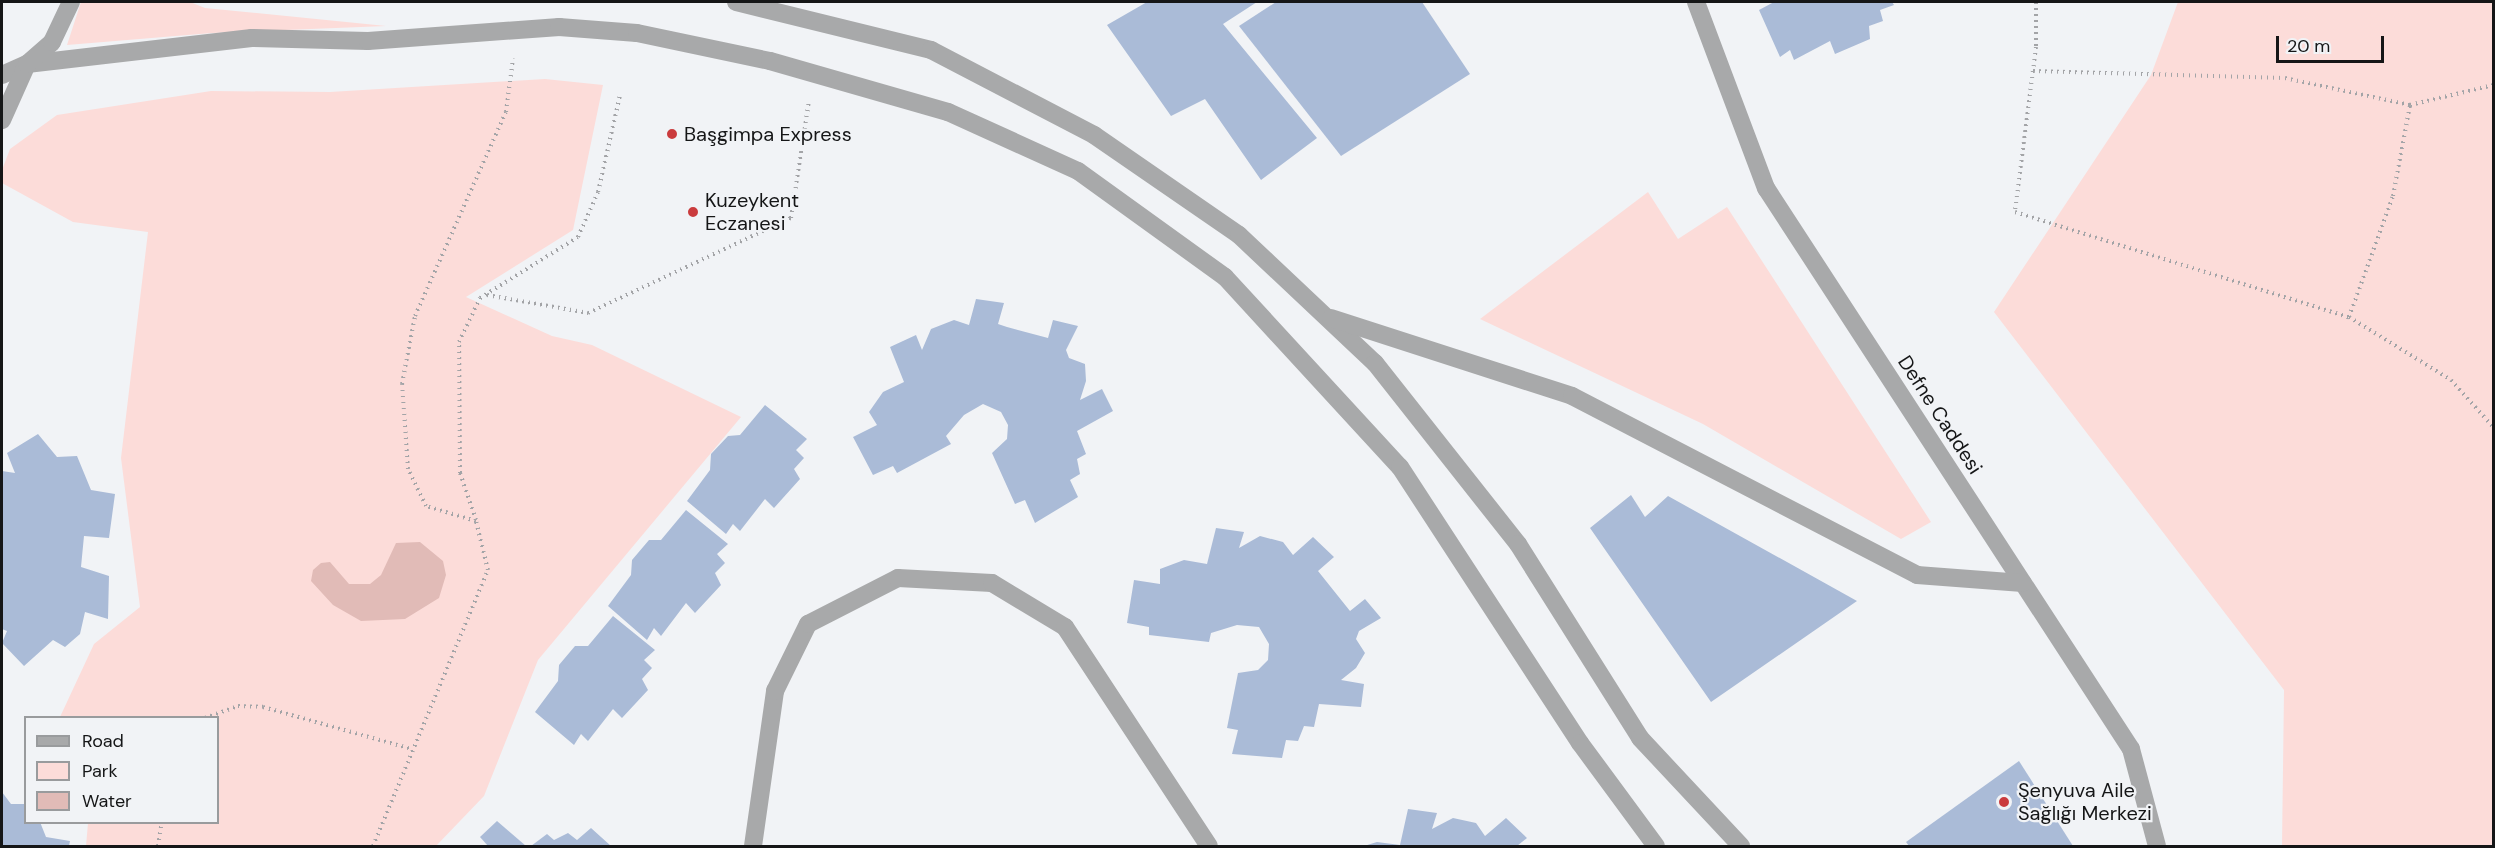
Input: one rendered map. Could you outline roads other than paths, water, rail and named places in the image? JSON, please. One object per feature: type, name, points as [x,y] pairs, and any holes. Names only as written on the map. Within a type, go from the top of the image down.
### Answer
[{"type":"street","points":[[2,120],[27,64],[52,42],[70,2]]},
{"type":"street","points":[[736,2],[931,50],[1094,135],[1239,235],[1375,363],[1518,544],[1640,738],[1741,846]]},
{"type":"street","name":"Defne Caddesi","points":[[1696,2],[1766,188],[2131,749],[2157,846]]},
{"type":"street","points":[[2,75],[27,64],[252,38],[368,41],[559,27],[637,33],[813,74],[948,112],[1077,171],[1225,277],[1400,467],[1580,743],[1656,846]]},
{"type":"street","points":[[1326,317],[1572,396],[1917,575],[2023,583]]},
{"type":"street","points":[[753,846],[775,692],[808,624],[898,578],[993,583],[1065,627],[1209,846]]},
{"type":"water","points":[[420,542],[443,561],[446,575],[439,598],[405,619],[361,621],[333,605],[311,581],[313,570],[321,563],[330,562],[349,584],[370,584],[381,575],[396,543]]},
{"type":"place","name":"Başgimpa Express","points":[[672,134]]},
{"type":"place","name":"Kuzeykent Eczanesi","points":[[693,212]]},
{"type":"place","name":"Şenyuva Aile Sağlığı Merkezi","points":[[2004,802]]}]
